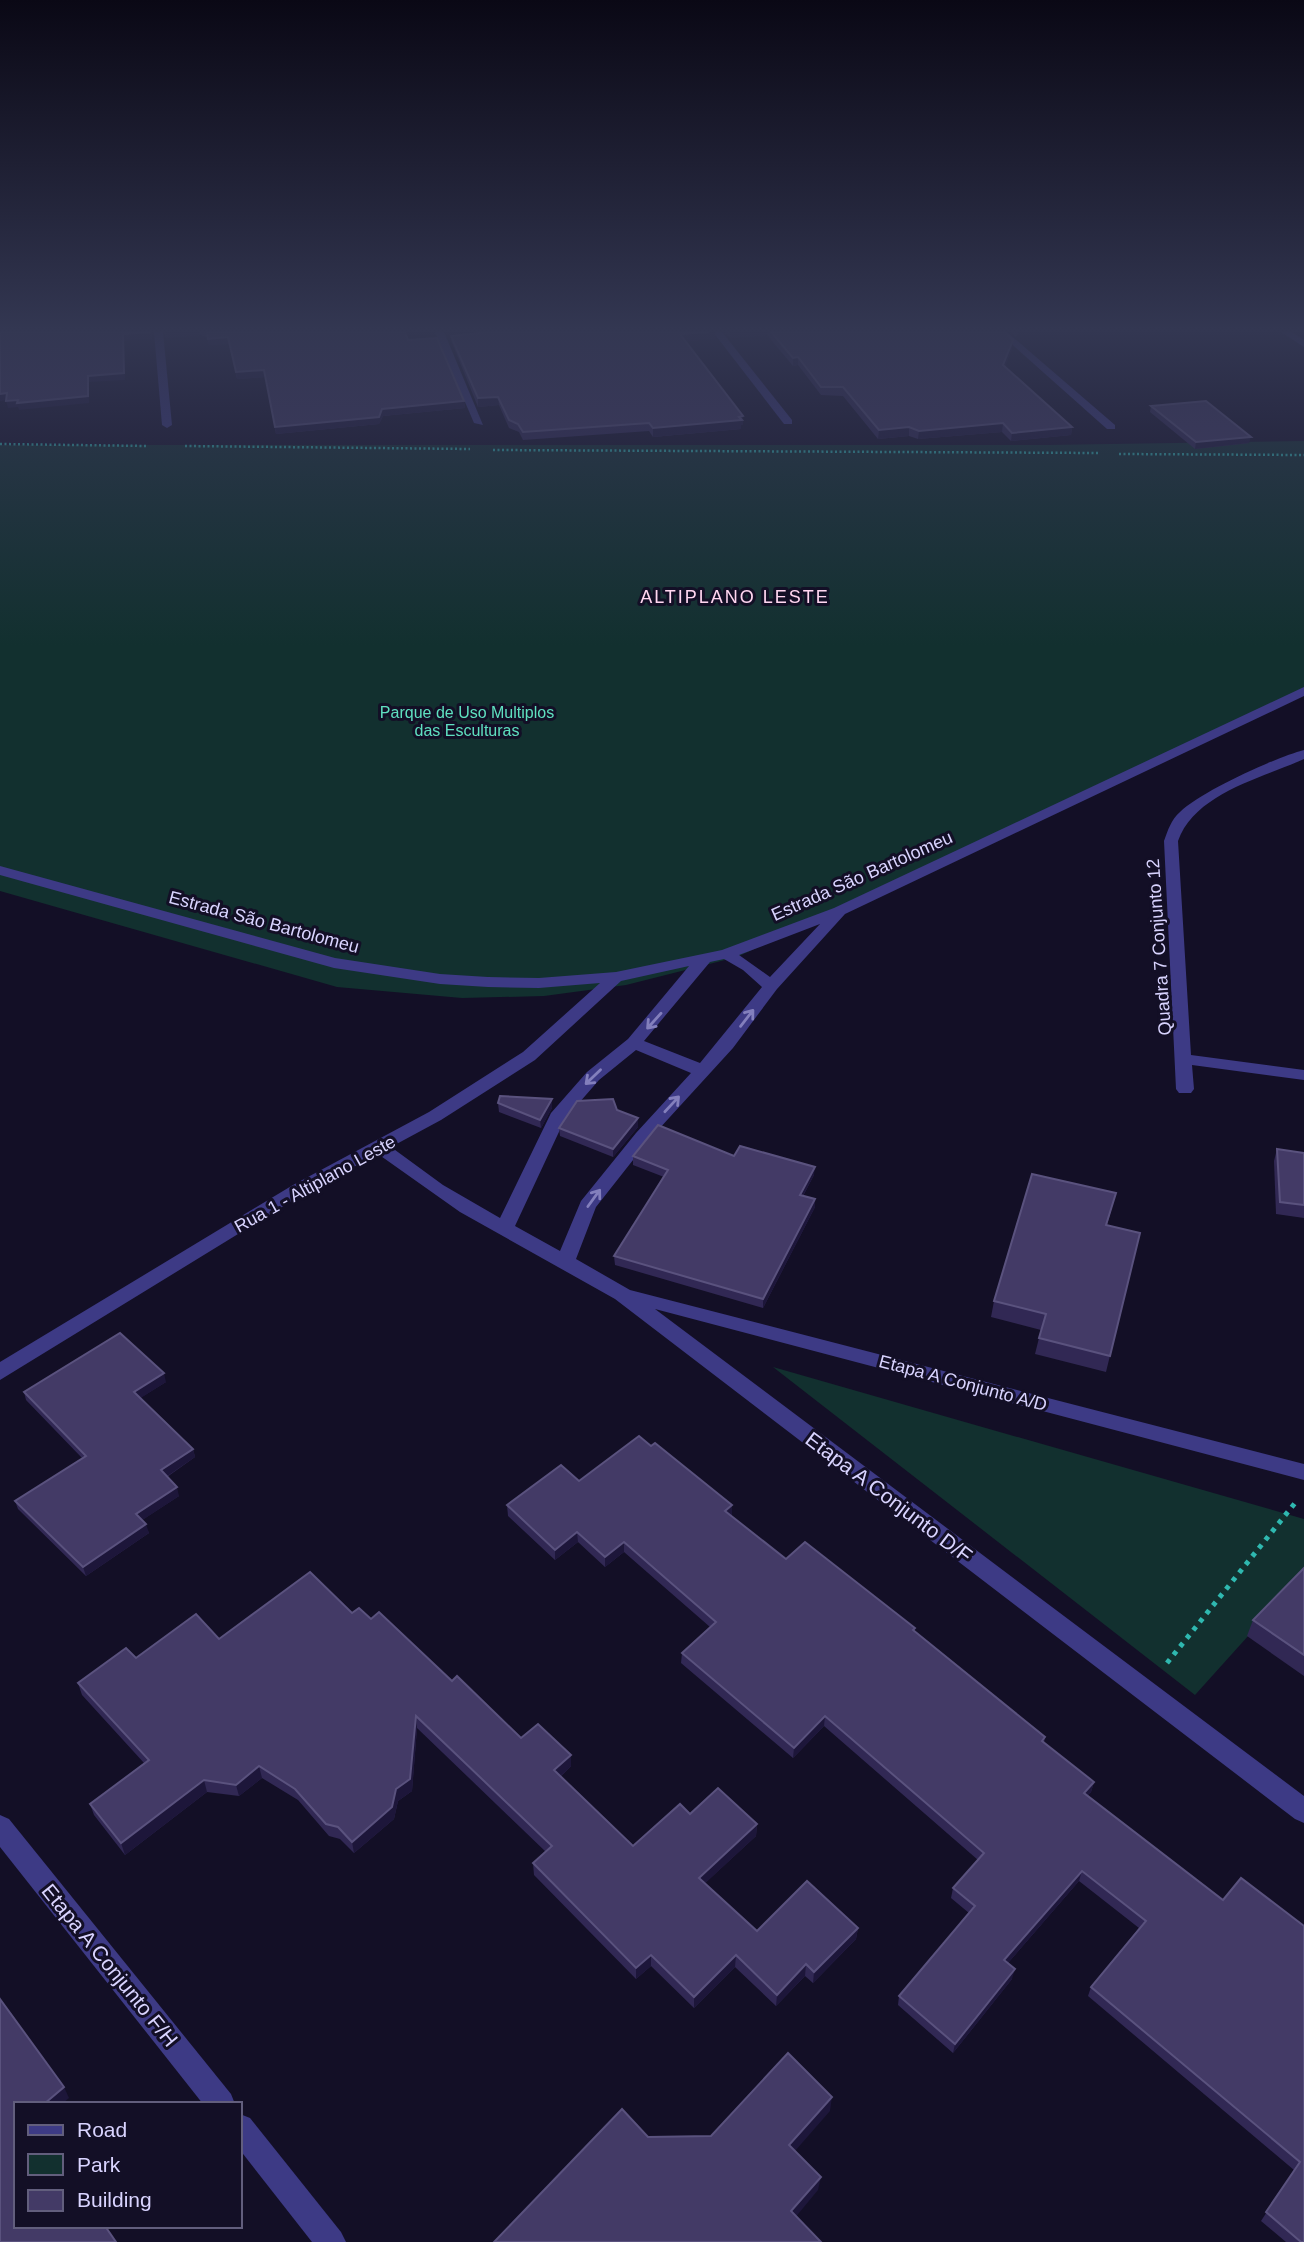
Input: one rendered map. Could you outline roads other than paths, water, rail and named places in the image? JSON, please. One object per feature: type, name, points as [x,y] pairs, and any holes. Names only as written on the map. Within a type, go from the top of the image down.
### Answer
[{"type":"street","name":"Estrada São Bartolomeu","points":[[0,870],[334,963],[440,979],[488,982],[539,983],[616,977],[726,954],[839,911],[1304,691]]},
{"type":"street","name":"Quadra 7 Conjunto 12","points":[[1185,1089],[1171,841],[1176,824],[1206,800],[1304,754]]},
{"type":"street","points":[[566,1260],[588,1205],[642,1137],[839,911]]},
{"type":"street","points":[[726,954],[749,967],[771,986]]},
{"type":"street","points":[[505,1227],[557,1117],[593,1076],[634,1043],[704,960]]},
{"type":"street","name":"Rua 1 - Altiplano Leste","points":[[0,1372],[299,1189],[380,1147],[529,1056],[616,977]]},
{"type":"street","points":[[634,1043],[703,1070]]},
{"type":"street","points":[[1185,1059],[1304,1075]]},
{"type":"street","name":"Etapa A Conjunto D/F","points":[[380,1147],[406,1170],[460,1205],[566,1260],[622,1294],[1304,1811]]},
{"type":"street","name":"Etapa A Conjunto A/D","points":[[622,1294],[1304,1472]]},
{"type":"street","name":"Etapa A Conjunto F/H","points":[[0,1827],[218,2102]]},
{"type":"street","points":[[242,2131],[331,2242]]},
{"type":"district","name":"ALTIPLANO LESTE","points":[[735,597]]},
{"type":"park label","name":"Parque de Uso Multiplos das Esculturas","points":[[467,721]]}]
